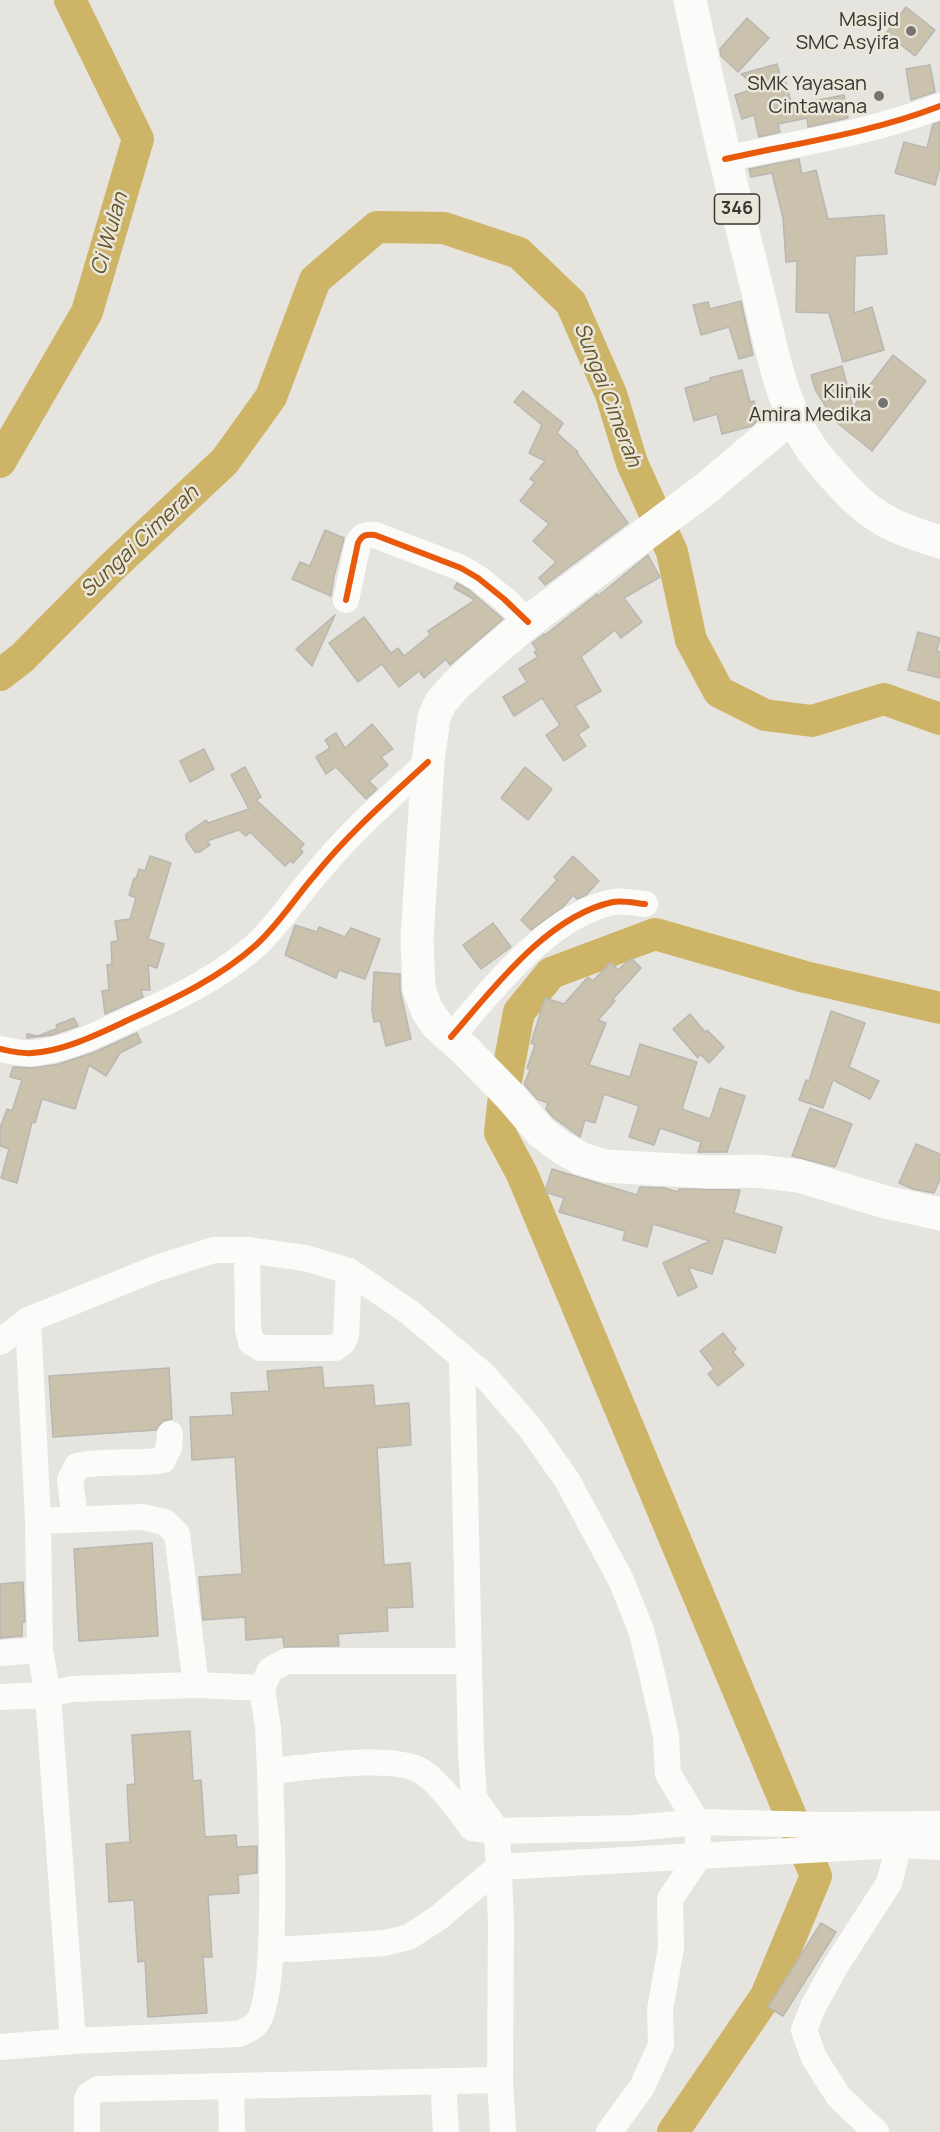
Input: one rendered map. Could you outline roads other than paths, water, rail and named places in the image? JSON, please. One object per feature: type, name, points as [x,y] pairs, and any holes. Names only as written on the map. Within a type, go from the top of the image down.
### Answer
[{"type":"main road","name":"346","points":[[690,0],[725,159],[792,416],[815,454],[873,513],[940,542]]},
{"type":"main road","points":[[792,416],[704,490],[528,622],[482,661],[441,702],[434,717],[428,762],[417,967],[419,989],[436,1025],[459,1044],[510,1096],[541,1132],[562,1148],[582,1159],[605,1166],[711,1172],[757,1171],[799,1176],[885,1202],[940,1214]]},
{"type":"street","points":[[725,159],[836,136],[918,115],[940,106]]},
{"type":"street","points":[[346,600],[358,543],[367,534],[461,568],[496,592],[528,622]]},
{"type":"street","points":[[0,1049],[30,1054],[62,1047],[94,1036],[171,1001],[210,979],[256,945],[284,915],[315,874],[362,823],[428,762]]},
{"type":"street","points":[[459,1044],[495,986],[532,950],[564,924],[588,911],[614,902],[645,904]]},
{"type":"street","points":[[0,1342],[28,1320],[157,1268],[214,1250],[247,1250],[305,1258],[349,1270],[409,1312],[485,1376],[531,1430],[567,1480],[621,1580],[641,1630],[649,1659],[666,1736],[668,1774],[697,1822],[699,1856],[670,1899],[670,1948],[660,2010],[662,2045],[642,2087],[609,2132]]},
{"type":"street","points":[[247,1250],[248,1329],[251,1342],[261,1348],[335,1348],[343,1342],[346,1335],[349,1270]]},
{"type":"street","points":[[28,1320],[38,1521],[40,1650],[48,1695],[73,2041]]},
{"type":"street","points":[[462,1358],[474,1798],[497,1831],[501,1922],[500,2080],[503,2132]]},
{"type":"street","points":[[75,1519],[70,1480],[77,1466],[96,1462],[144,1463],[163,1460],[169,1447],[170,1434]]},
{"type":"street","points":[[38,1521],[142,1517],[165,1521],[177,1534],[196,1685]]},
{"type":"street","points":[[0,1653],[40,1650]]},
{"type":"street","points":[[0,2047],[73,2041],[239,2034],[256,2025],[265,2003],[272,1947],[270,1771],[268,1728],[262,1688],[270,1670],[287,1660],[469,1661]]},
{"type":"street","points":[[0,1697],[48,1695],[71,1689],[196,1685],[262,1688]]},
{"type":"street","points":[[270,1771],[366,1762],[391,1763],[422,1772],[456,1806],[472,1828],[497,1831],[634,1828],[697,1822],[781,1824],[826,1837],[899,1835],[940,1824]]},
{"type":"street","points":[[899,1835],[940,1847]]},
{"type":"street","points":[[876,2132],[839,2097],[814,2058],[804,2030],[813,2007],[835,1967],[889,1883],[899,1835]]},
{"type":"street","points":[[272,1947],[294,1949],[385,1943],[409,1936],[438,1918],[499,1867],[788,1851],[826,1837]]},
{"type":"street","points":[[87,2132],[87,2099],[98,2089],[500,2080]]},
{"type":"street","points":[[443,2081],[446,2132]]},
{"type":"street","points":[[231,2086],[232,2132]]},
{"type":"waterway","name":"Ci Wulan","points":[[0,462],[87,312],[138,139],[70,0]]},
{"type":"waterway","name":"Sungai Cimerah","points":[[0,675],[22,658],[111,568],[225,461],[271,397],[315,280],[377,227],[444,228],[519,253],[571,303],[611,394],[632,463],[672,552],[691,640],[719,692],[765,715],[812,721],[884,699],[940,719]]},
{"type":"waterway","points":[[673,2132],[766,1996],[816,1876],[522,1174],[500,1133],[505,1086],[519,1012],[551,973],[655,934],[805,977],[940,1008]]},
{"type":"place","name":"Masjid SMC Asyifa","points":[[911,31]]},
{"type":"place","name":"SMK Yayasan Cintawana","points":[[879,96]]},
{"type":"place","name":"Klinik Amira Medika","points":[[883,403]]}]
